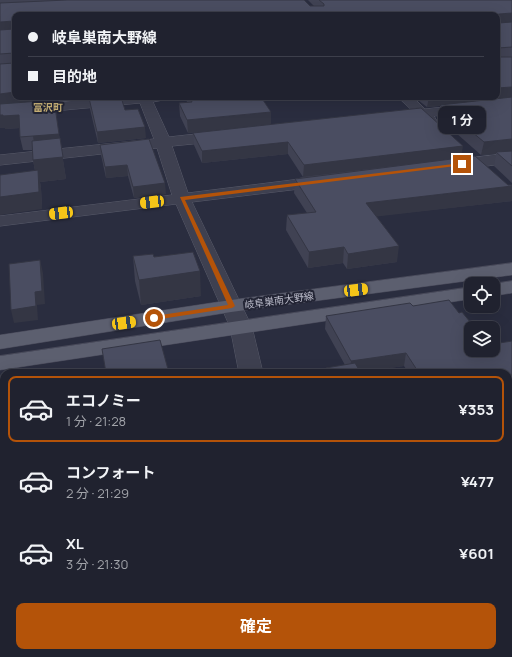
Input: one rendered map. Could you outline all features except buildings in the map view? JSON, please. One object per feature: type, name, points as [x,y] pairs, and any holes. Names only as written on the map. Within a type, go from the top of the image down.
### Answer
[{"type":"main road","name":"岐阜巣南大野線","points":[[0,342],[232,306],[512,269]]},
{"type":"main road","points":[[500,289],[512,287]]},
{"type":"main road","points":[[0,363],[464,294]]},
{"type":"street","points":[[0,112],[119,100]]},
{"type":"street","points":[[150,100],[182,198],[241,327],[251,369]]},
{"type":"street","points":[[408,100],[439,128]]},
{"type":"street","points":[[383,118],[512,104]]},
{"type":"street","points":[[0,160],[234,134]]},
{"type":"street","points":[[461,148],[495,178]]},
{"type":"street","points":[[439,167],[512,158]]},
{"type":"street","points":[[0,221],[338,180]]},
{"type":"district","name":"富沢町","points":[[48,107]]},
{"type":"route","points":[[154,318],[232,306],[182,198],[462,164]]}]
